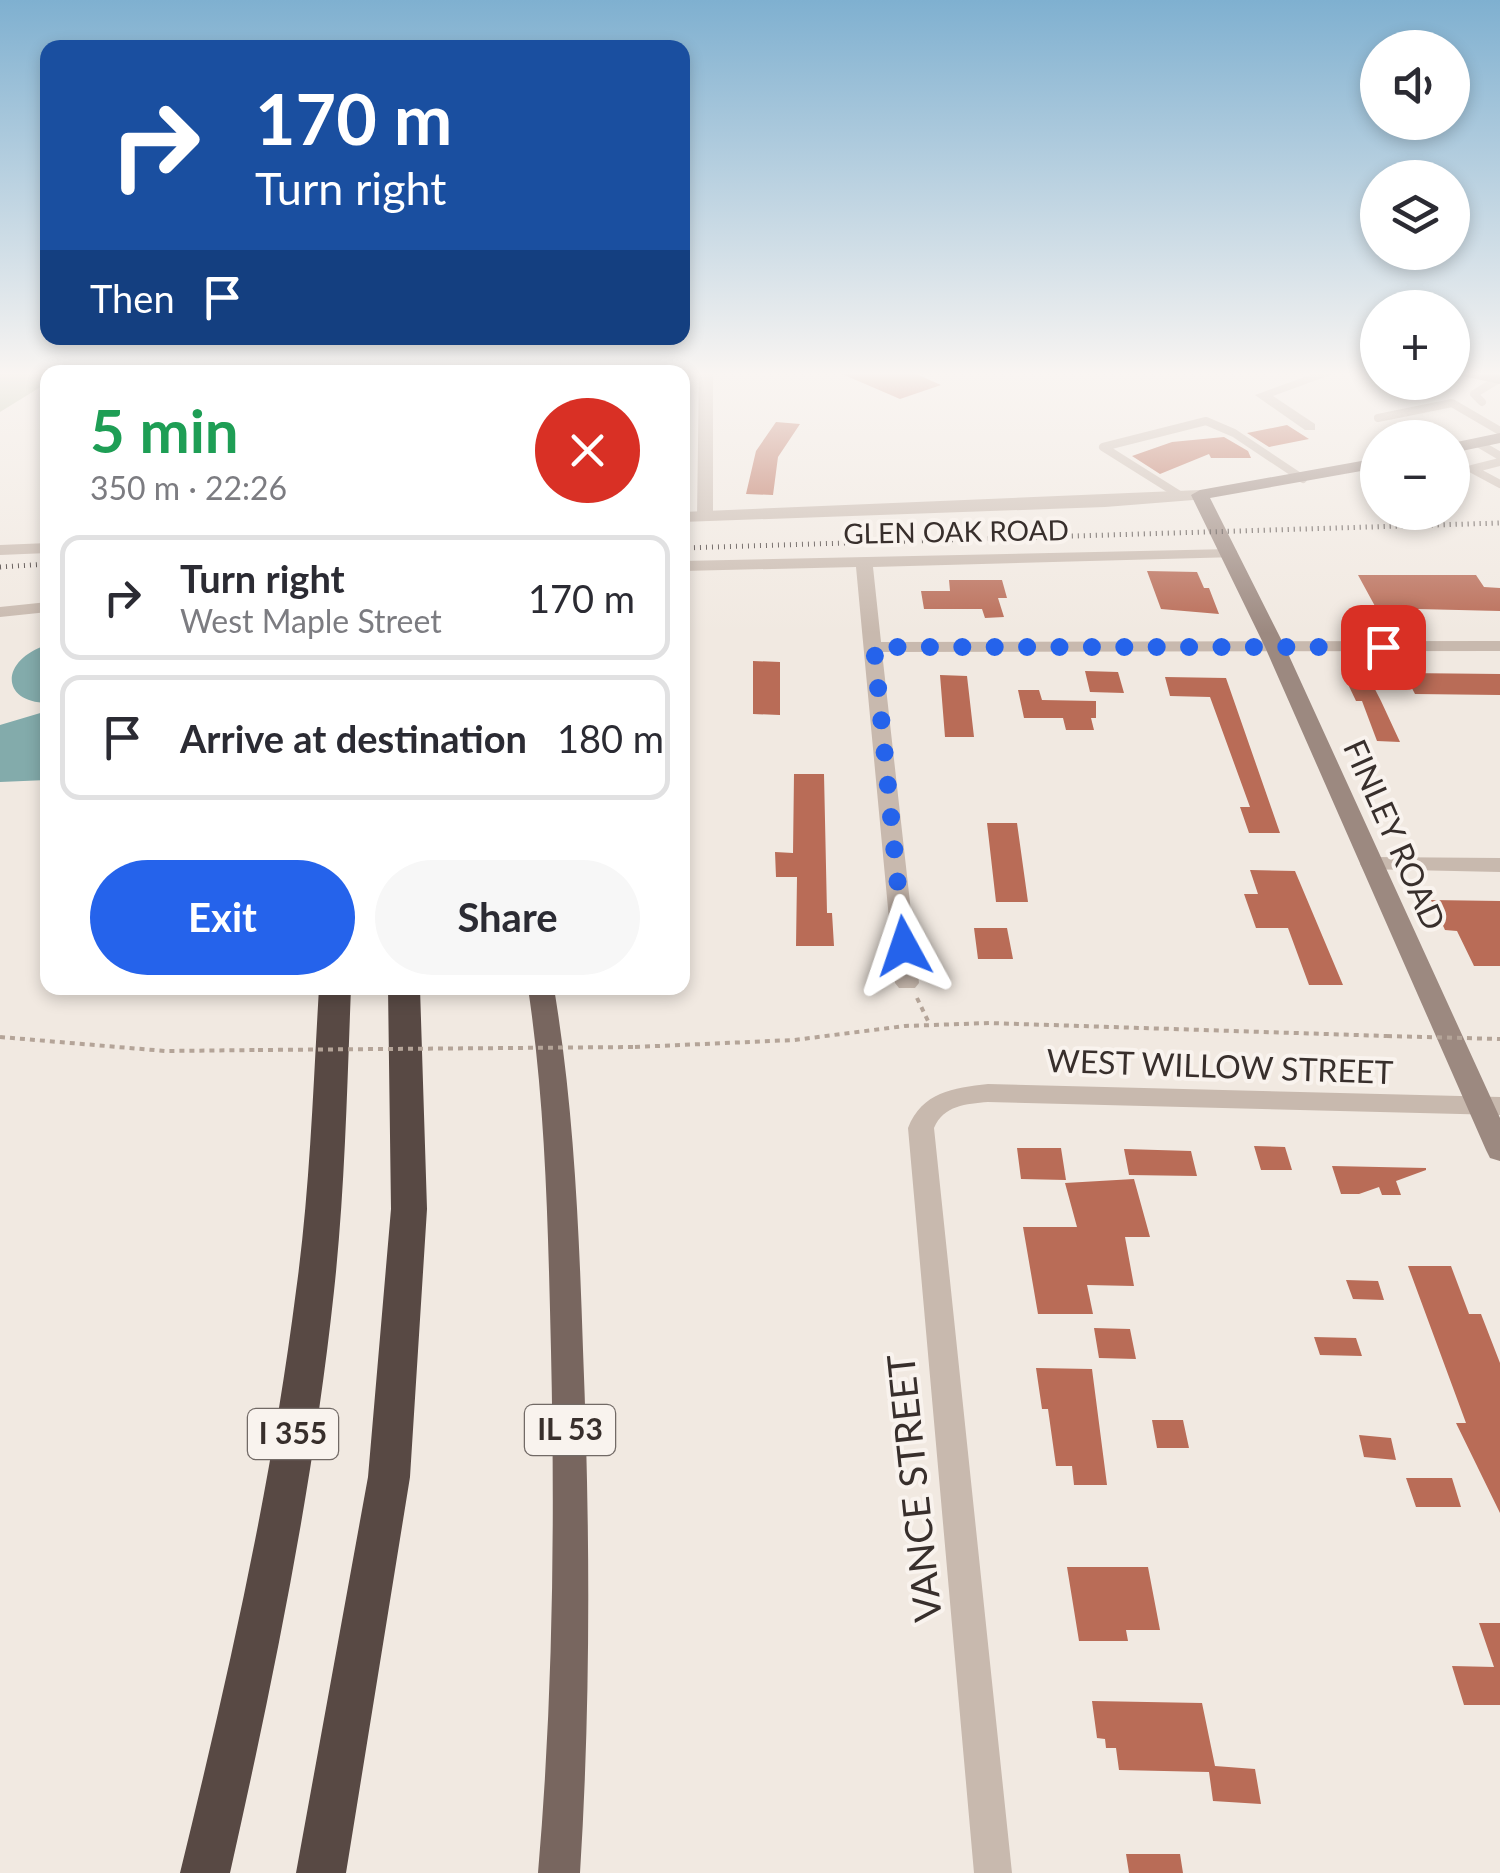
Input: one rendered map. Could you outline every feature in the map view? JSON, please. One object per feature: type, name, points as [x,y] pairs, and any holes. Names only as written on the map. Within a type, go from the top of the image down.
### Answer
[{"type":"highway","name":"I 355","points":[[204,1873],[240,1724],[286,1484],[324,1208],[335,995]]},
{"type":"highway","points":[[321,1873],[389,1477],[409,1208],[404,995]]},
{"type":"main road","points":[[1190,495],[1360,468]]},
{"type":"main road","name":"FINLEY ROAD","points":[[1190,495],[1230,554],[1275,648],[1372,864],[1490,1106],[1500,1150]]},
{"type":"main road","name":"IL 53","points":[[542,995],[554,1060],[570,1422],[572,1649],[558,1873]]},
{"type":"street","points":[[705,458],[705,516]]},
{"type":"street","points":[[690,517],[1190,495]]},
{"type":"street","points":[[0,550],[40,548]]},
{"type":"street","name":"GLEN OAK ROAD","points":[[690,566],[1230,554]]},
{"type":"street","points":[[864,561],[907,984]]},
{"type":"street","points":[[0,612],[40,608]]},
{"type":"street","points":[[874,647],[1500,646]]},
{"type":"street","points":[[1372,864],[1500,864]]},
{"type":"street","name":"WEST WILLOW STREET","points":[[939,1102],[988,1093],[1490,1106]]},
{"type":"street","name":"VANCE STREET","points":[[939,1102],[924,1116],[921,1128],[993,1873]]},
{"type":"lane","points":[[1116,458],[1190,495]]},
{"type":"lane","points":[[1272,458],[1303,479]]},
{"type":"lane","points":[[1500,459],[1472,469],[1500,484]]},
{"type":"path","points":[[907,984],[930,1025]]},
{"type":"path","points":[[0,1037],[164,1051],[635,1047],[794,1040],[989,1022],[1500,1039]]},
{"type":"water","points":[[40,648],[40,702],[21,696],[12,679],[21,660]]},
{"type":"water","points":[[40,713],[40,780],[0,782],[0,725]]},
{"type":"building","points":[[754,458],[778,458],[773,495],[746,494]]},
{"type":"building","points":[[1136,458],[1198,458],[1160,474]]},
{"type":"building","points":[[1147,571],[1197,572],[1204,588],[1209,588],[1219,614],[1161,609]]},
{"type":"building","points":[[1358,575],[1476,575],[1484,587],[1500,588],[1500,611],[1376,608]]},
{"type":"building","points":[[949,580],[1002,580],[1007,598],[998,598],[1004,617],[985,618],[982,609],[924,609],[921,591],[950,591]]},
{"type":"building","points":[[753,661],[780,662],[780,715],[753,714]]},
{"type":"building","points":[[1361,662],[1400,742],[1377,741],[1362,701],[1356,701],[1346,680],[1354,680],[1349,667]]},
{"type":"building","points":[[1085,671],[1118,672],[1124,693],[1090,692]]},
{"type":"building","points":[[1404,673],[1500,674],[1500,695],[1415,694]]},
{"type":"building","points":[[940,675],[967,676],[974,737],[945,737]]},
{"type":"building","points":[[1165,677],[1226,678],[1280,833],[1249,833],[1240,807],[1250,807],[1210,697],[1170,696]]},
{"type":"building","points":[[1018,690],[1039,690],[1042,700],[1096,701],[1096,718],[1091,718],[1094,730],[1066,730],[1063,718],[1024,718]]},
{"type":"building","points":[[794,774],[824,774],[827,913],[832,913],[834,946],[796,946],[797,877],[776,877],[775,852],[793,853]]},
{"type":"building","points":[[987,823],[1017,823],[1028,902],[996,902]]},
{"type":"building","points":[[1250,870],[1295,871],[1343,985],[1309,985],[1288,928],[1256,928],[1244,894],[1258,894]]},
{"type":"building","points":[[1431,900],[1500,901],[1500,966],[1474,966],[1457,931],[1445,930]]},
{"type":"building","points":[[974,928],[1007,928],[1013,959],[978,959]]},
{"type":"building","points":[[1254,1146],[1285,1147],[1292,1170],[1261,1170]]},
{"type":"building","points":[[1017,1148],[1061,1148],[1066,1180],[1021,1179]]},
{"type":"building","points":[[1124,1149],[1191,1151],[1197,1176],[1129,1175]]},
{"type":"building","points":[[1332,1166],[1426,1170],[1396,1181],[1401,1195],[1382,1195],[1379,1187],[1359,1194],[1341,1194]]},
{"type":"building","points":[[1134,1179],[1150,1237],[1125,1237],[1134,1286],[1087,1285],[1093,1314],[1038,1314],[1023,1227],[1077,1227],[1065,1183]]},
{"type":"building","points":[[1408,1266],[1451,1266],[1469,1314],[1481,1314],[1500,1363],[1500,1513],[1456,1423],[1466,1423]]},
{"type":"building","points":[[1346,1280],[1378,1281],[1384,1300],[1353,1299]]},
{"type":"building","points":[[1094,1328],[1130,1329],[1136,1359],[1099,1358]]},
{"type":"building","points":[[1314,1337],[1356,1338],[1362,1356],[1320,1355]]},
{"type":"building","points":[[1036,1368],[1092,1369],[1107,1485],[1074,1485],[1072,1466],[1056,1466],[1048,1409],[1042,1409]]},
{"type":"building","points":[[1152,1420],[1183,1420],[1189,1448],[1157,1448]]},
{"type":"building","points":[[1359,1435],[1391,1438],[1396,1460],[1364,1457]]},
{"type":"building","points":[[1406,1478],[1452,1478],[1461,1507],[1416,1507]]},
{"type":"building","points":[[1067,1567],[1148,1567],[1160,1630],[1126,1630],[1128,1641],[1079,1641]]},
{"type":"building","points":[[1479,1623],[1500,1623],[1500,1705],[1464,1705],[1452,1666],[1494,1667]]},
{"type":"building","points":[[1092,1701],[1202,1703],[1215,1766],[1255,1769],[1261,1804],[1213,1801],[1209,1772],[1119,1770],[1116,1748],[1106,1748],[1105,1739],[1097,1738]]},
{"type":"building","points":[[1126,1854],[1180,1854],[1183,1873],[1129,1873]]},
{"type":"railway","points":[[690,548],[1500,523]]},
{"type":"railway","points":[[0,567],[40,564]]},
{"type":"route","points":[[904,946],[874,647],[1383,647]]}]
